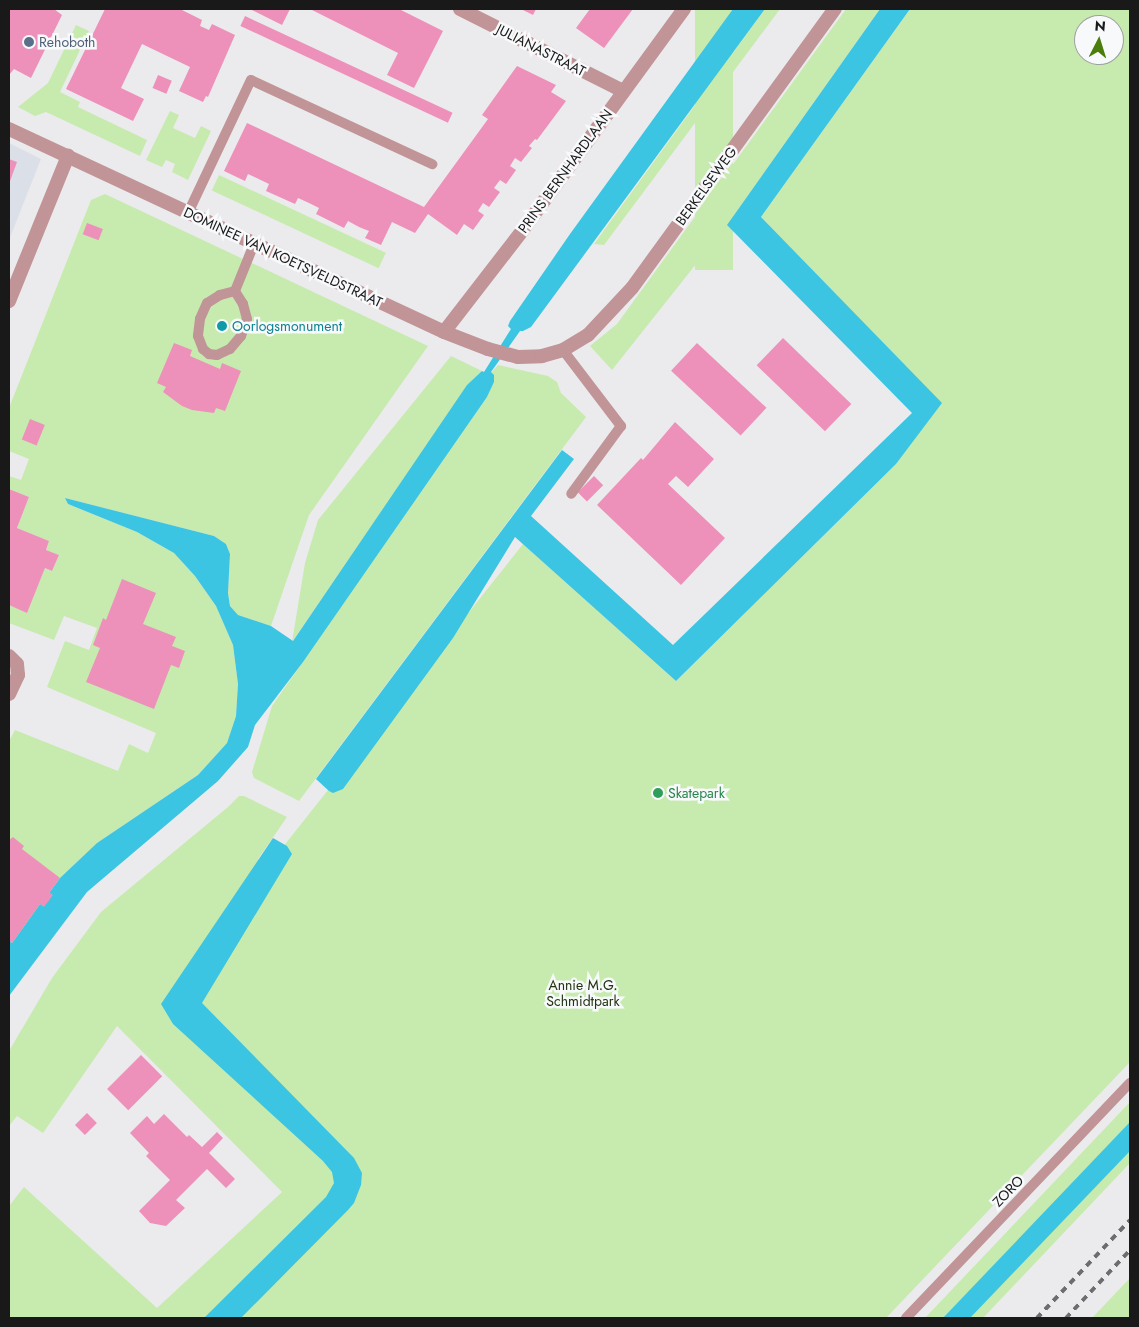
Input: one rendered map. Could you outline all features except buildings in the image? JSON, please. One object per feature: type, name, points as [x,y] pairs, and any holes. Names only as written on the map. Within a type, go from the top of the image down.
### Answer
[{"type":"street","name":"JULIANASTRAAT","points":[[460,9],[622,91]]},
{"type":"street","name":"PRINS BERNHARDLAAN","points":[[444,332],[522,231],[622,91],[684,9]]},
{"type":"street","name":"BERKELSEWEG","points":[[563,350],[588,335],[632,288],[835,9]]},
{"type":"street","name":"DOMINEE VAN KOETSVELDSTRAAT","points":[[9,129],[444,332],[488,349],[518,357],[542,356],[563,350]]},
{"type":"street","points":[[9,301],[68,156]]},
{"type":"street","points":[[9,656],[17,664],[18,675],[9,694]]},
{"type":"lane","points":[[188,213],[251,80],[432,164]]},
{"type":"lane","points":[[235,291],[254,244]]},
{"type":"lane","points":[[235,291],[243,304],[247,319],[241,336],[230,348],[217,355],[209,354],[203,349],[198,336],[200,319],[207,303],[220,295],[235,291]]},
{"type":"lane","points":[[563,350],[621,426],[571,494]]},
{"type":"lane","name":"ZORO","points":[[906,1318],[1130,1083]]},
{"type":"shaded area","points":[[9,143],[41,159],[9,240]]},
{"type":"green space","points":[[695,9],[733,9],[733,270],[695,270]]},
{"type":"green space","points":[[765,9],[780,9],[604,245],[594,244]]},
{"type":"green space","points":[[846,9],[880,9],[727,225],[612,370],[590,346],[617,324]]},
{"type":"green space","name":"Annie M.G. Schmidtpark","points":[[910,9],[1130,9],[1130,1062],[886,1318],[9,1318],[9,1206],[24,1187],[157,1308],[282,1192],[117,1026],[43,1133],[17,1116],[9,1126],[9,1051],[52,978],[101,912],[239,796],[244,796],[287,817],[258,859],[267,867],[523,544],[676,681],[896,464],[941,403],[761,217]]},
{"type":"green space","points":[[76,25],[89,31],[60,92],[80,102],[78,107],[147,140],[140,156],[46,112],[35,116],[18,107],[48,83]]},
{"type":"green space","points":[[170,111],[179,115],[173,128],[195,138],[201,126],[211,131],[188,180],[172,172],[175,164],[166,160],[162,167],[146,160]]},
{"type":"green space","points":[[219,175],[386,253],[379,268],[212,190]]},
{"type":"green space","points":[[105,194],[428,346],[309,515],[271,626],[238,615],[230,606],[228,593],[230,554],[226,544],[214,536],[65,498],[68,504],[137,532],[174,553],[195,576],[216,606],[233,645],[238,684],[236,716],[227,743],[198,775],[97,843],[60,878],[49,893],[53,895],[44,907],[40,905],[12,943],[9,941],[9,741],[15,730],[118,771],[129,744],[148,753],[156,733],[47,687],[65,641],[89,650],[97,628],[64,616],[54,640],[9,623],[9,605],[27,612],[45,568],[52,571],[59,555],[46,550],[49,541],[17,528],[29,497],[9,489],[9,476],[21,480],[29,459],[9,451],[9,408],[91,200]]},
{"type":"green space","points":[[451,356],[482,371],[467,386],[292,642],[305,563],[318,520]]},
{"type":"green space","points":[[498,365],[548,376],[557,382],[561,393],[586,417],[299,801],[254,778],[252,772],[272,706],[487,397],[494,382],[491,373]]},
{"type":"green space","points":[[1130,1102],[1130,1163],[983,1318],[925,1318]]},
{"type":"green space","points":[[1130,1278],[1130,1318],[1092,1318]]},
{"type":"water","points":[[733,9],[765,9],[531,327],[520,331],[491,372],[494,375],[494,382],[487,397],[303,662],[255,725],[248,747],[218,781],[87,892],[9,996],[9,941],[12,943],[40,904],[44,906],[52,895],[49,893],[60,878],[97,843],[198,775],[227,743],[236,716],[238,684],[233,645],[216,606],[195,576],[174,553],[137,532],[68,504],[65,498],[214,536],[226,544],[230,554],[228,593],[230,606],[238,615],[271,626],[293,641],[467,385],[482,371],[484,372],[511,329],[508,326],[510,321],[570,234]]},
{"type":"water","points":[[880,9],[910,9],[761,217],[942,403],[896,464],[676,681],[515,537],[453,638],[343,789],[333,793],[329,791],[316,779],[562,450],[574,459],[531,516],[673,645],[912,413],[727,225]]},
{"type":"water","points":[[273,838],[287,846],[292,854],[202,1003],[354,1158],[362,1173],[361,1185],[354,1203],[348,1210],[241,1318],[204,1318],[326,1197],[334,1183],[332,1172],[323,1161],[173,1024],[161,1004]]},
{"type":"water","points":[[1130,1122],[1130,1151],[970,1318],[943,1318]]},
{"type":"railway","points":[[1037,1318],[1130,1220]]},
{"type":"railway","points":[[1066,1318],[1130,1250]]},
{"type":"place","name":"Rehoboth","points":[[29,42]]},
{"type":"place","name":"Oorlogsmonument","points":[[222,326]]},
{"type":"place","name":"Skatepark","points":[[658,793]]}]
